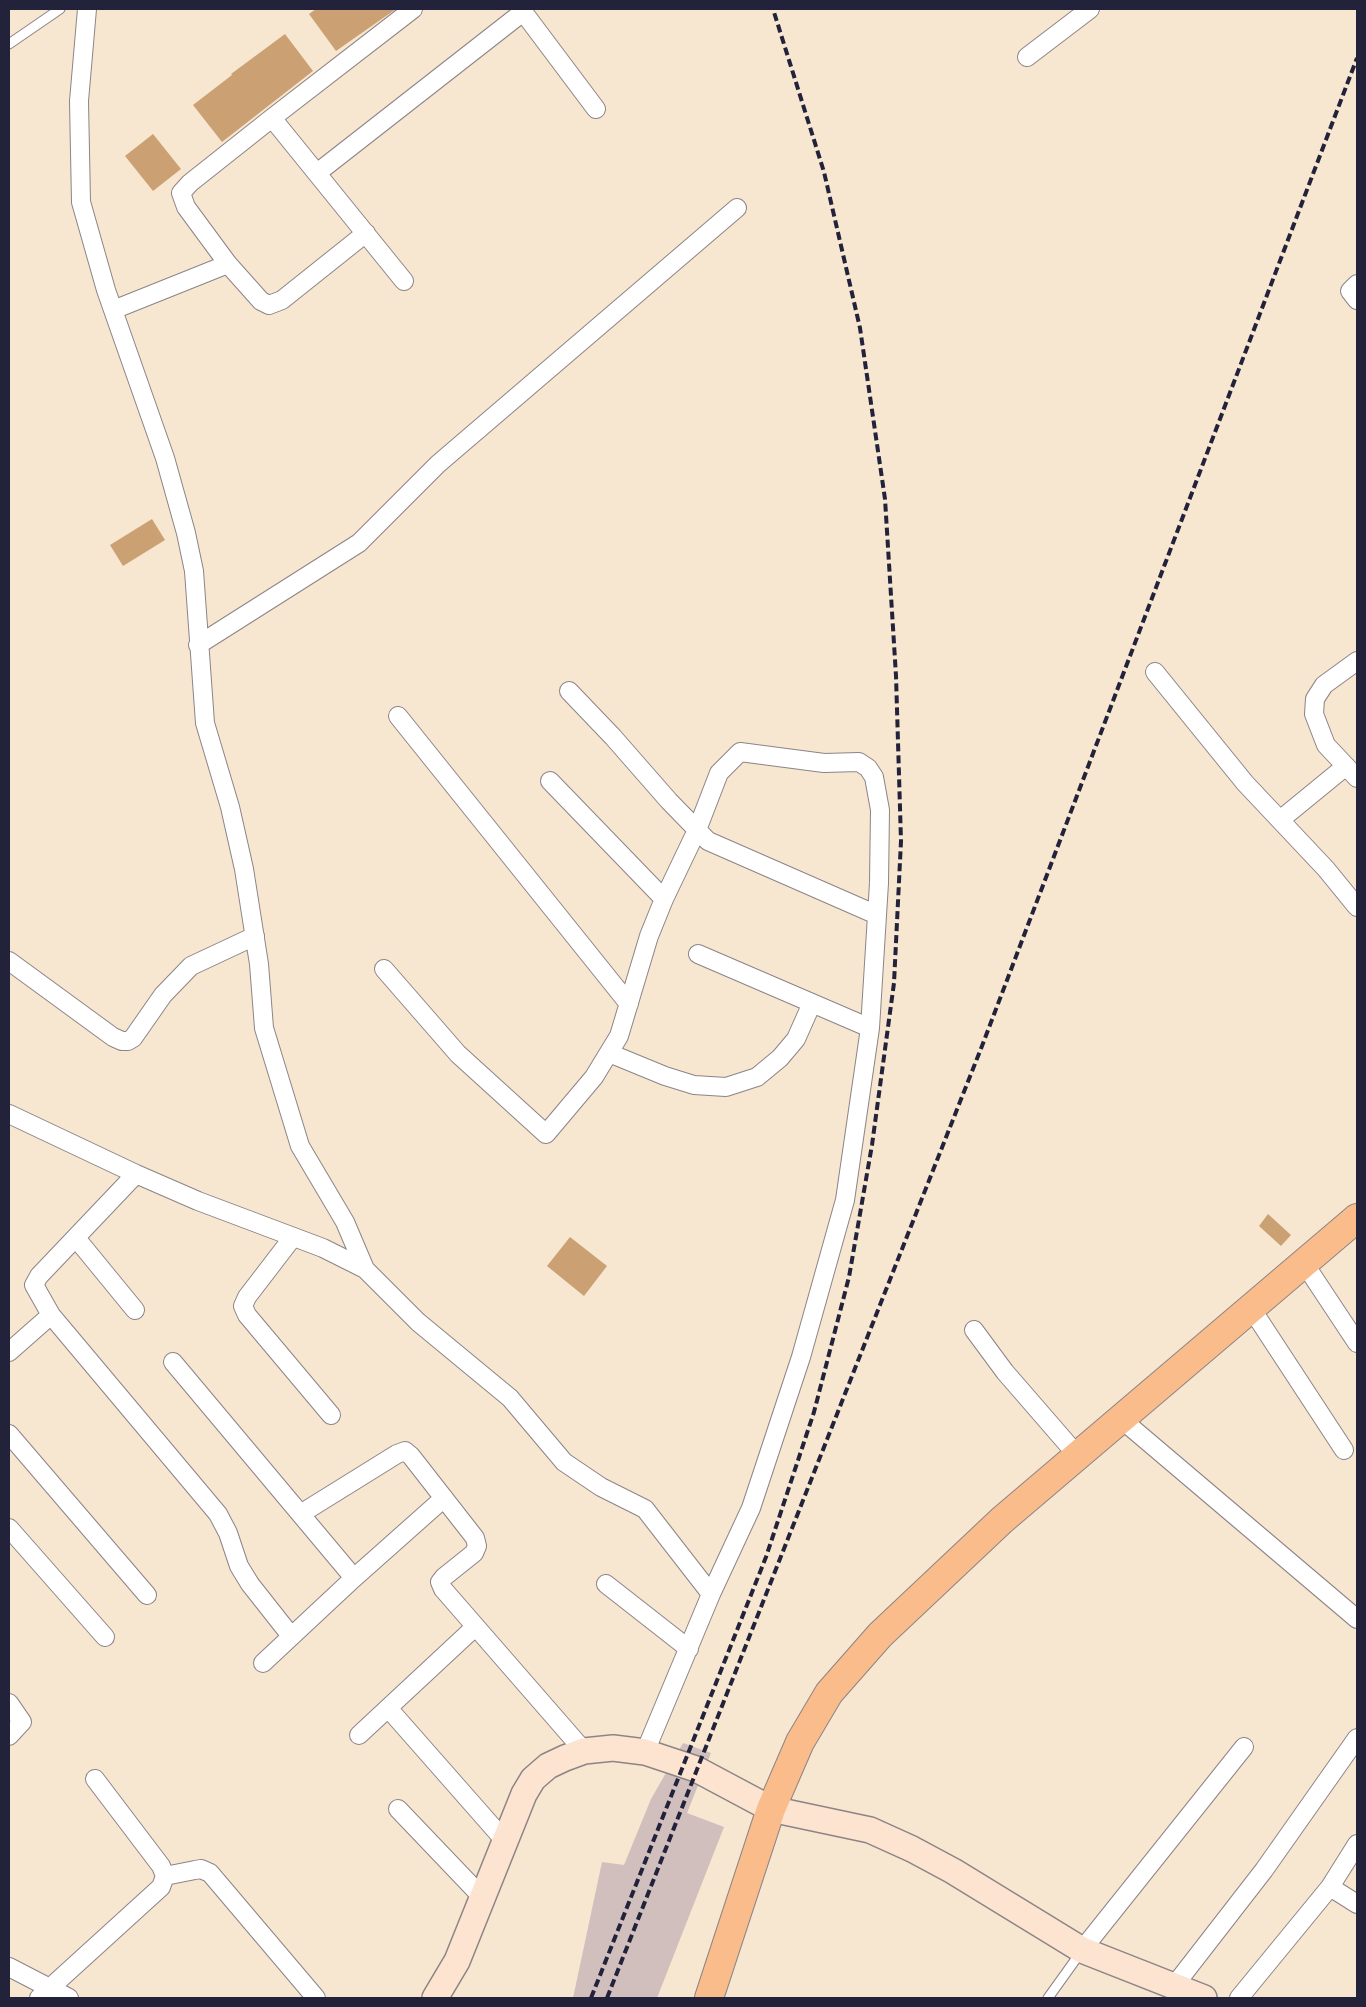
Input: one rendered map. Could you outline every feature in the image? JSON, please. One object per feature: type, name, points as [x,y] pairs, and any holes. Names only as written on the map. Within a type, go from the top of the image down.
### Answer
[{"type":"main road","points":[[710,1998],[771,1809],[800,1742],[829,1693],[880,1635],[1002,1520],[1357,1218]]},
{"type":"street","points":[[86,9],[79,101],[80,202],[113,310],[165,458],[186,534],[194,571],[205,723],[230,807],[244,869],[255,936],[264,1028],[300,1146],[344,1222],[365,1269]]},
{"type":"street","points":[[366,233],[282,300],[269,305],[262,301],[228,264],[186,207],[182,193],[190,183],[413,9]]},
{"type":"street","points":[[1027,57],[1090,9]]},
{"type":"street","points":[[317,173],[522,10],[596,109]]},
{"type":"street","points":[[272,118],[404,281]]},
{"type":"street","points":[[198,645],[359,543],[438,464],[737,208]]},
{"type":"street","points":[[113,310],[228,264]]},
{"type":"street","points":[[1357,284],[1350,291],[1357,300]]},
{"type":"street","points":[[1280,820],[1352,772],[1326,744],[1314,714],[1315,699],[1324,685],[1357,661]]},
{"type":"street","points":[[1155,672],[1245,783],[1357,906]]},
{"type":"street","points":[[569,691],[614,737],[708,841],[877,915]]},
{"type":"street","points":[[398,716],[629,1004]]},
{"type":"street","points":[[384,969],[458,1054],[546,1134],[594,1077],[619,1036],[649,936],[664,899],[697,830],[719,773],[740,752],[824,763],[859,762],[868,768],[874,777],[880,810],[877,915],[870,1028],[845,1200],[801,1357],[751,1508],[711,1594],[645,1752]]},
{"type":"street","points":[[550,781],[664,899]]},
{"type":"street","points":[[9,961],[113,1037],[122,1041],[128,1041],[133,1038],[163,995],[191,966],[255,936]]},
{"type":"street","points":[[698,954],[870,1028]]},
{"type":"street","points":[[609,1053],[665,1076],[694,1085],[726,1087],[758,1076],[780,1058],[796,1039],[812,1003]]},
{"type":"street","points":[[9,1114],[198,1201],[323,1248],[365,1269],[418,1322],[510,1398],[564,1462],[601,1487],[645,1509],[711,1594]]},
{"type":"street","points":[[136,1174],[39,1276],[34,1285],[51,1315],[218,1514],[228,1533],[243,1572],[292,1636]]},
{"type":"street","points":[[293,1236],[247,1296],[243,1306],[247,1315],[331,1414]]},
{"type":"street","points":[[76,1238],[135,1310]]},
{"type":"street","points":[[1304,1263],[1357,1343]]},
{"type":"street","points":[[1251,1308],[1344,1450]]},
{"type":"street","points":[[9,1352],[51,1315]]},
{"type":"street","points":[[974,1330],[1005,1372],[1077,1455]]},
{"type":"street","points":[[173,1362],[302,1513],[354,1578]]},
{"type":"street","points":[[1120,1418],[1357,1619]]},
{"type":"street","points":[[9,1434],[147,1595]]},
{"type":"street","points":[[302,1513],[396,1454],[405,1451],[475,1538],[477,1546],[474,1553],[440,1582],[443,1589],[584,1751]]},
{"type":"street","points":[[263,1663],[354,1578],[444,1498]]},
{"type":"street","points":[[9,1528],[105,1638]]},
{"type":"street","points":[[606,1584],[689,1649]]},
{"type":"street","points":[[359,1735],[475,1627]]},
{"type":"street","points":[[9,1702],[22,1722],[9,1736]]},
{"type":"street","points":[[388,1708],[505,1841]]},
{"type":"street","points":[[1174,1986],[1264,1870],[1357,1738]]},
{"type":"street","points":[[1082,1950],[1244,1746]]},
{"type":"street","points":[[435,1998],[458,1961],[524,1794],[533,1780],[548,1766],[584,1751],[614,1748],[645,1752],[696,1769],[771,1809],[870,1830],[912,1849],[953,1871],[1082,1950],[1204,1998]]},
{"type":"street","points":[[44,1993],[161,1886],[165,1876],[162,1866],[95,1780]]},
{"type":"street","points":[[398,1809],[482,1897]]},
{"type":"street","points":[[1239,1998],[1330,1887],[1357,1844]]},
{"type":"street","points":[[165,1876],[201,1869],[210,1873],[316,1998]]},
{"type":"street","points":[[1330,1887],[1357,1904]]},
{"type":"street","points":[[9,1967],[44,1993],[69,1998]]},
{"type":"lane","points":[[9,44],[60,9]]},
{"type":"lane","points":[[1048,1998],[1082,1950]]},
{"type":"shaded area","points":[[683,1743],[711,1753],[687,1813],[724,1827],[657,1998],[573,1998],[602,1862],[624,1865],[651,1799]]},
{"type":"building","points":[[316,9],[396,9],[336,51],[309,14]]},
{"type":"building","points":[[285,34],[313,71],[222,142],[193,105]]},
{"type":"building","points":[[153,134],[181,169],[153,191],[125,156]]},
{"type":"building","points":[[152,519],[165,540],[123,566],[110,545]]},
{"type":"building","points":[[1268,1214],[1291,1235],[1281,1246],[1259,1226]]},
{"type":"building","points":[[570,1237],[607,1266],[584,1296],[547,1266]]},
{"type":"railway","points":[[591,1998],[766,1557],[814,1412],[849,1277],[872,1145],[894,983],[901,841],[896,676],[885,499],[860,328],[824,172],[773,9]]},
{"type":"railway","points":[[607,1998],[982,1046],[1357,58]]}]
